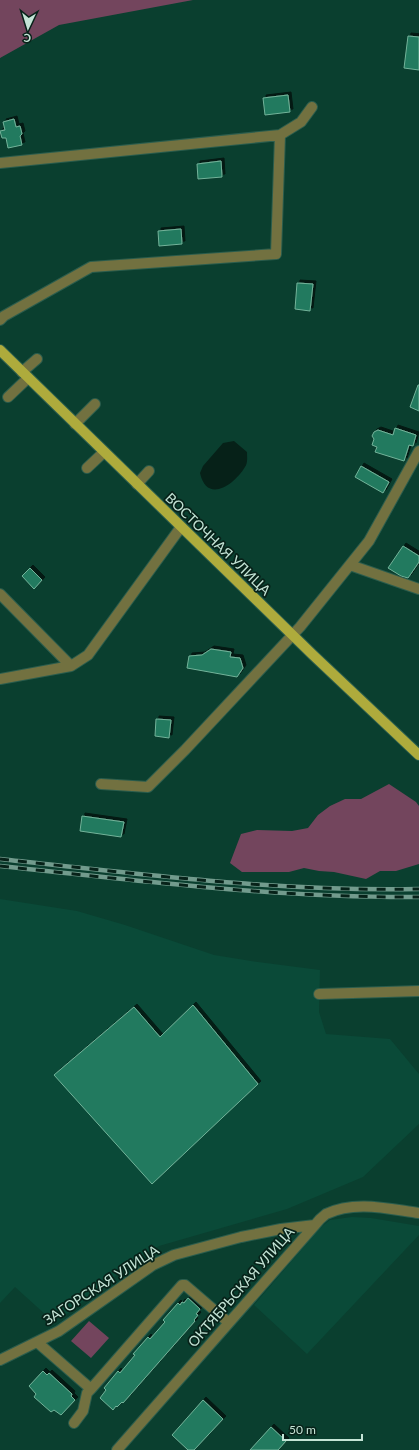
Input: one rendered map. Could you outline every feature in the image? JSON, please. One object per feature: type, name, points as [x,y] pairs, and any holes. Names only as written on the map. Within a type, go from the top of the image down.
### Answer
[{"type":"main road","name":"ВОСТОЧНАЯ УЛИЦА","points":[[1,352],[293,636],[419,755]]},
{"type":"street","points":[[0,163],[280,135],[301,122],[312,108]]},
{"type":"street","points":[[0,320],[4,316],[91,267],[276,254],[280,135]]},
{"type":"street","points":[[8,397],[36,359]]},
{"type":"street","points":[[75,424],[95,404]]},
{"type":"street","points":[[101,784],[148,787],[185,750],[293,636],[350,565],[369,540],[419,451]]},
{"type":"street","points":[[87,468],[104,452]]},
{"type":"street","points":[[137,484],[150,471]]},
{"type":"street","points":[[0,679],[71,666],[88,655],[181,527]]},
{"type":"street","points":[[350,565],[419,589]]},
{"type":"street","points":[[0,594],[71,666]]},
{"type":"street","points":[[319,994],[419,991]]},
{"type":"street","name":"ОКТЯБРЬСКАЯ УЛИЦА","points":[[117,1450],[228,1322],[325,1215],[337,1210],[374,1206],[419,1213]]},
{"type":"street","name":"ЗАГОРСКАЯ УЛИЦА","points":[[0,1360],[59,1331],[153,1265],[174,1255],[241,1236],[315,1225]]},
{"type":"street","points":[[74,1423],[82,1411],[87,1393],[90,1389],[182,1285],[185,1285],[228,1322]]},
{"type":"street","points":[[37,1342],[90,1389]]},
{"type":"shaded area","points":[[0,0],[193,0],[59,25],[0,58]]},
{"type":"shaded area","points":[[234,441],[247,452],[246,465],[240,474],[228,485],[221,488],[208,488],[203,482],[200,473],[203,466],[223,443]]},
{"type":"shaded area","points":[[389,784],[416,802],[419,806],[419,864],[396,871],[380,871],[366,879],[334,872],[304,868],[289,872],[242,872],[230,863],[241,834],[257,830],[292,831],[308,828],[318,815],[330,806],[345,799],[361,799]]},
{"type":"shaded area","points":[[0,899],[77,911],[125,925],[214,955],[320,970],[319,1012],[326,1034],[390,1039],[419,1074],[419,1124],[363,1177],[287,1209],[159,1246],[142,1255],[63,1317],[46,1315],[15,1287],[0,1303]]},
{"type":"shaded area","points":[[352,1217],[371,1218],[419,1226],[419,1235],[307,1354],[254,1305],[320,1228],[330,1220]]},
{"type":"shaded area","points":[[89,1321],[109,1338],[91,1358],[71,1341]]},
{"type":"building","points":[[408,36],[419,37],[419,70],[404,68]]},
{"type":"building","points":[[288,95],[290,112],[265,115],[263,98]]},
{"type":"building","points":[[14,119],[16,127],[20,126],[22,145],[8,148],[6,138],[2,138],[0,131],[5,130],[3,122]]},
{"type":"building","points":[[221,161],[222,177],[198,179],[197,164]]},
{"type":"building","points":[[181,229],[182,244],[159,246],[158,231]]},
{"type":"building","points":[[297,283],[313,284],[310,311],[295,309]]},
{"type":"building","points":[[419,385],[419,411],[410,407]]},
{"type":"building","points":[[395,428],[416,435],[413,446],[409,445],[404,461],[375,452],[377,447],[372,445],[374,439],[372,436],[374,432],[378,430],[393,435]]},
{"type":"building","points":[[361,466],[389,482],[383,493],[355,477]]},
{"type":"building","points":[[403,546],[419,556],[419,562],[408,578],[401,576],[388,568]]},
{"type":"building","points":[[30,568],[42,580],[34,589],[22,576]]},
{"type":"building","points":[[211,649],[231,652],[230,657],[240,658],[243,668],[237,677],[187,668],[189,656],[202,655]]},
{"type":"building","points":[[156,719],[171,720],[169,738],[155,736]]},
{"type":"building","points":[[82,816],[124,822],[121,837],[80,831]]},
{"type":"building","points":[[193,1005],[258,1084],[152,1184],[54,1075],[134,1007],[160,1037]]},
{"type":"building","points":[[188,1298],[200,1309],[196,1314],[198,1315],[194,1320],[195,1321],[123,1403],[122,1402],[117,1407],[116,1406],[113,1410],[100,1398],[106,1390],[104,1388],[118,1371],[120,1373],[135,1355],[133,1354],[148,1337],[150,1339],[165,1322],[163,1320],[178,1303],[180,1305],[182,1302],[184,1303]]},
{"type":"building","points":[[43,1371],[47,1375],[49,1373],[72,1394],[71,1396],[75,1400],[61,1415],[54,1410],[51,1412],[34,1397],[36,1394],[29,1386]]},
{"type":"building","points":[[203,1400],[223,1419],[194,1450],[188,1450],[172,1435]]},
{"type":"building","points":[[271,1427],[286,1441],[278,1450],[250,1450]]},
{"type":"railway","points":[[0,859],[157,876],[262,885],[314,888],[419,889]]},
{"type":"railway","points":[[0,866],[157,883],[262,892],[367,897],[419,897]]}]
